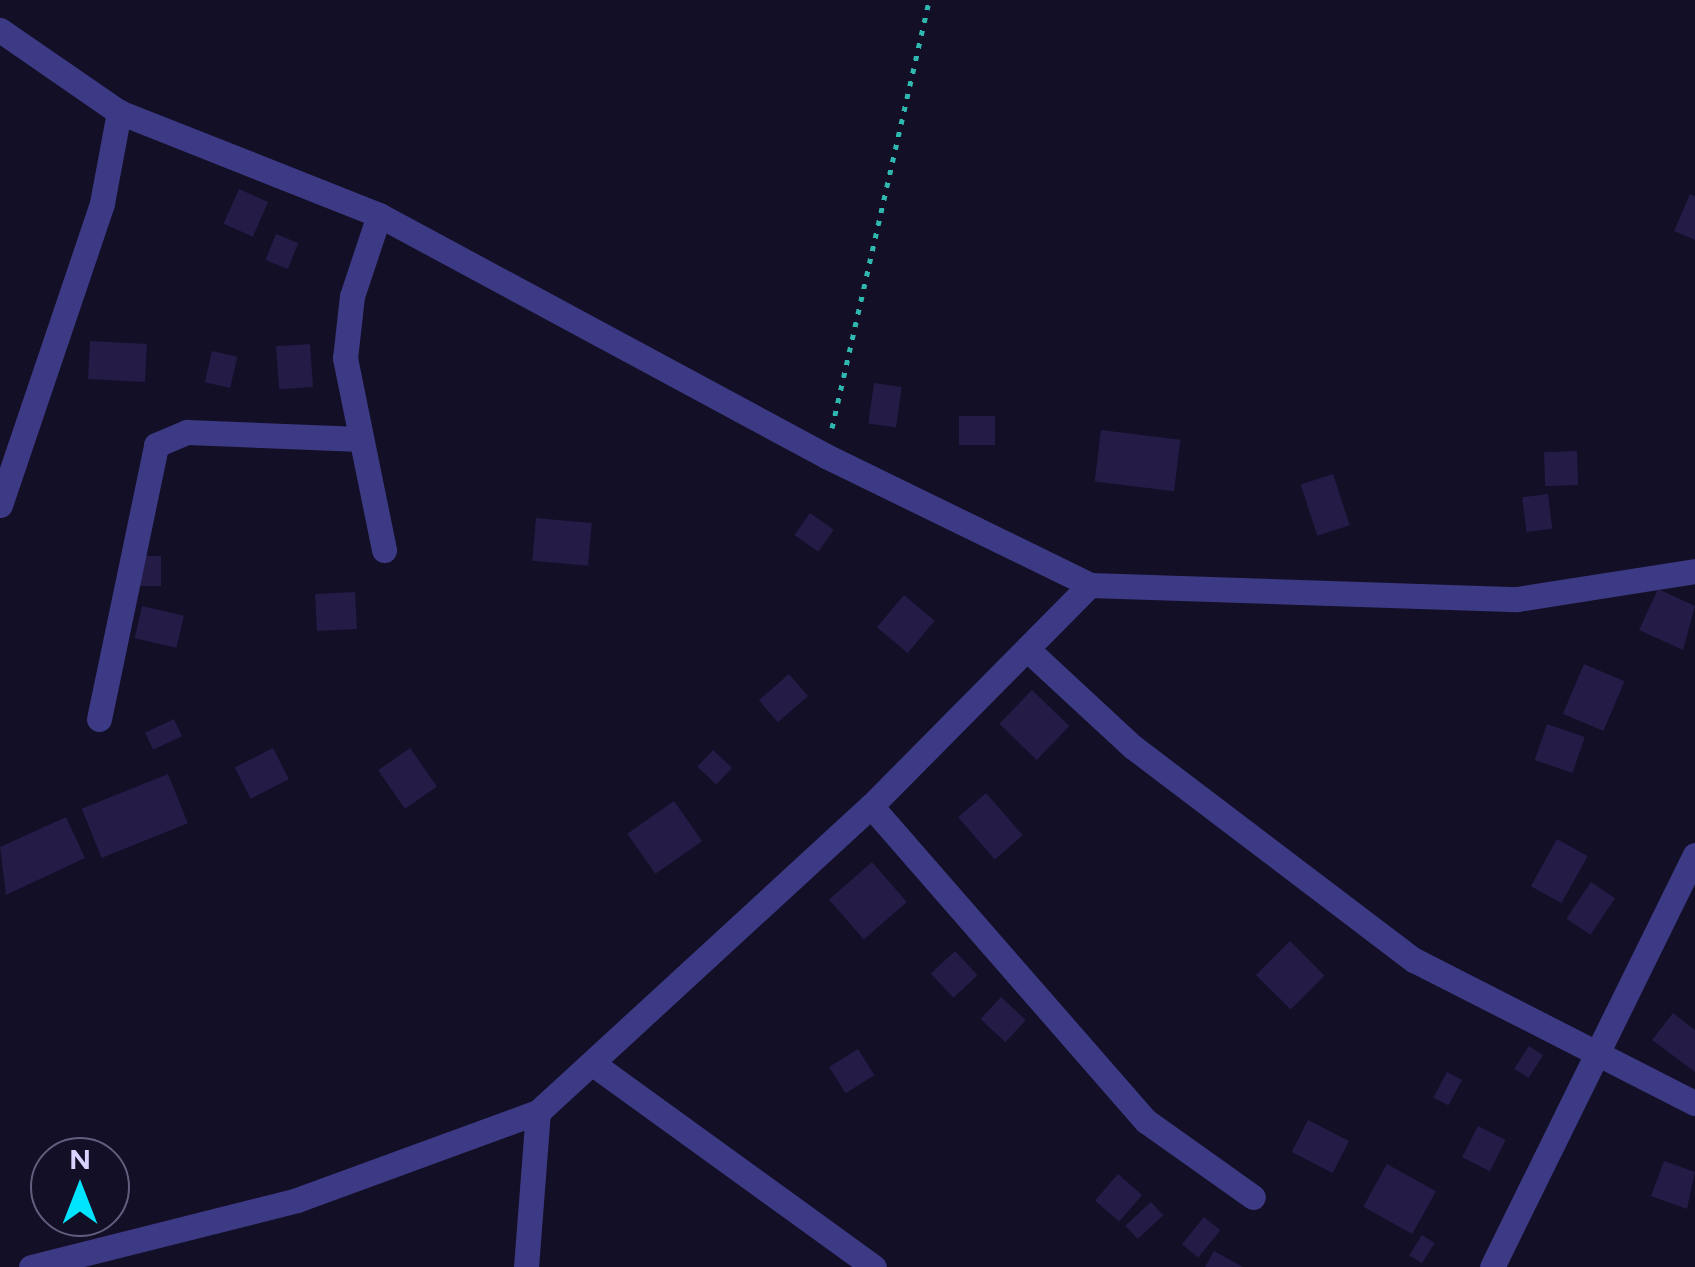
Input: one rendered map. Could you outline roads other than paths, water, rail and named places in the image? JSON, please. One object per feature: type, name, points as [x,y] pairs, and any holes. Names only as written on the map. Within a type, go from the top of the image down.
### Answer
[{"type":"street","points":[[0,30],[119,112],[379,215],[826,456],[1090,585],[1517,599],[1695,571]]},
{"type":"street","points":[[0,506],[102,203],[119,112]]},
{"type":"street","points":[[379,215],[345,330],[361,438],[384,550]]},
{"type":"street","points":[[100,719],[156,445],[187,432],[361,438]]},
{"type":"street","points":[[31,1267],[297,1200],[538,1112],[596,1066],[871,806],[1090,585]]},
{"type":"street","points":[[1027,648],[1133,748],[1292,873],[1414,960],[1595,1058],[1695,1104]]},
{"type":"street","points":[[871,806],[1146,1122],[1253,1197]]},
{"type":"street","points":[[1492,1267],[1695,855]]},
{"type":"street","points":[[596,1066],[874,1267]]},
{"type":"street","points":[[526,1267],[538,1112]]}]
